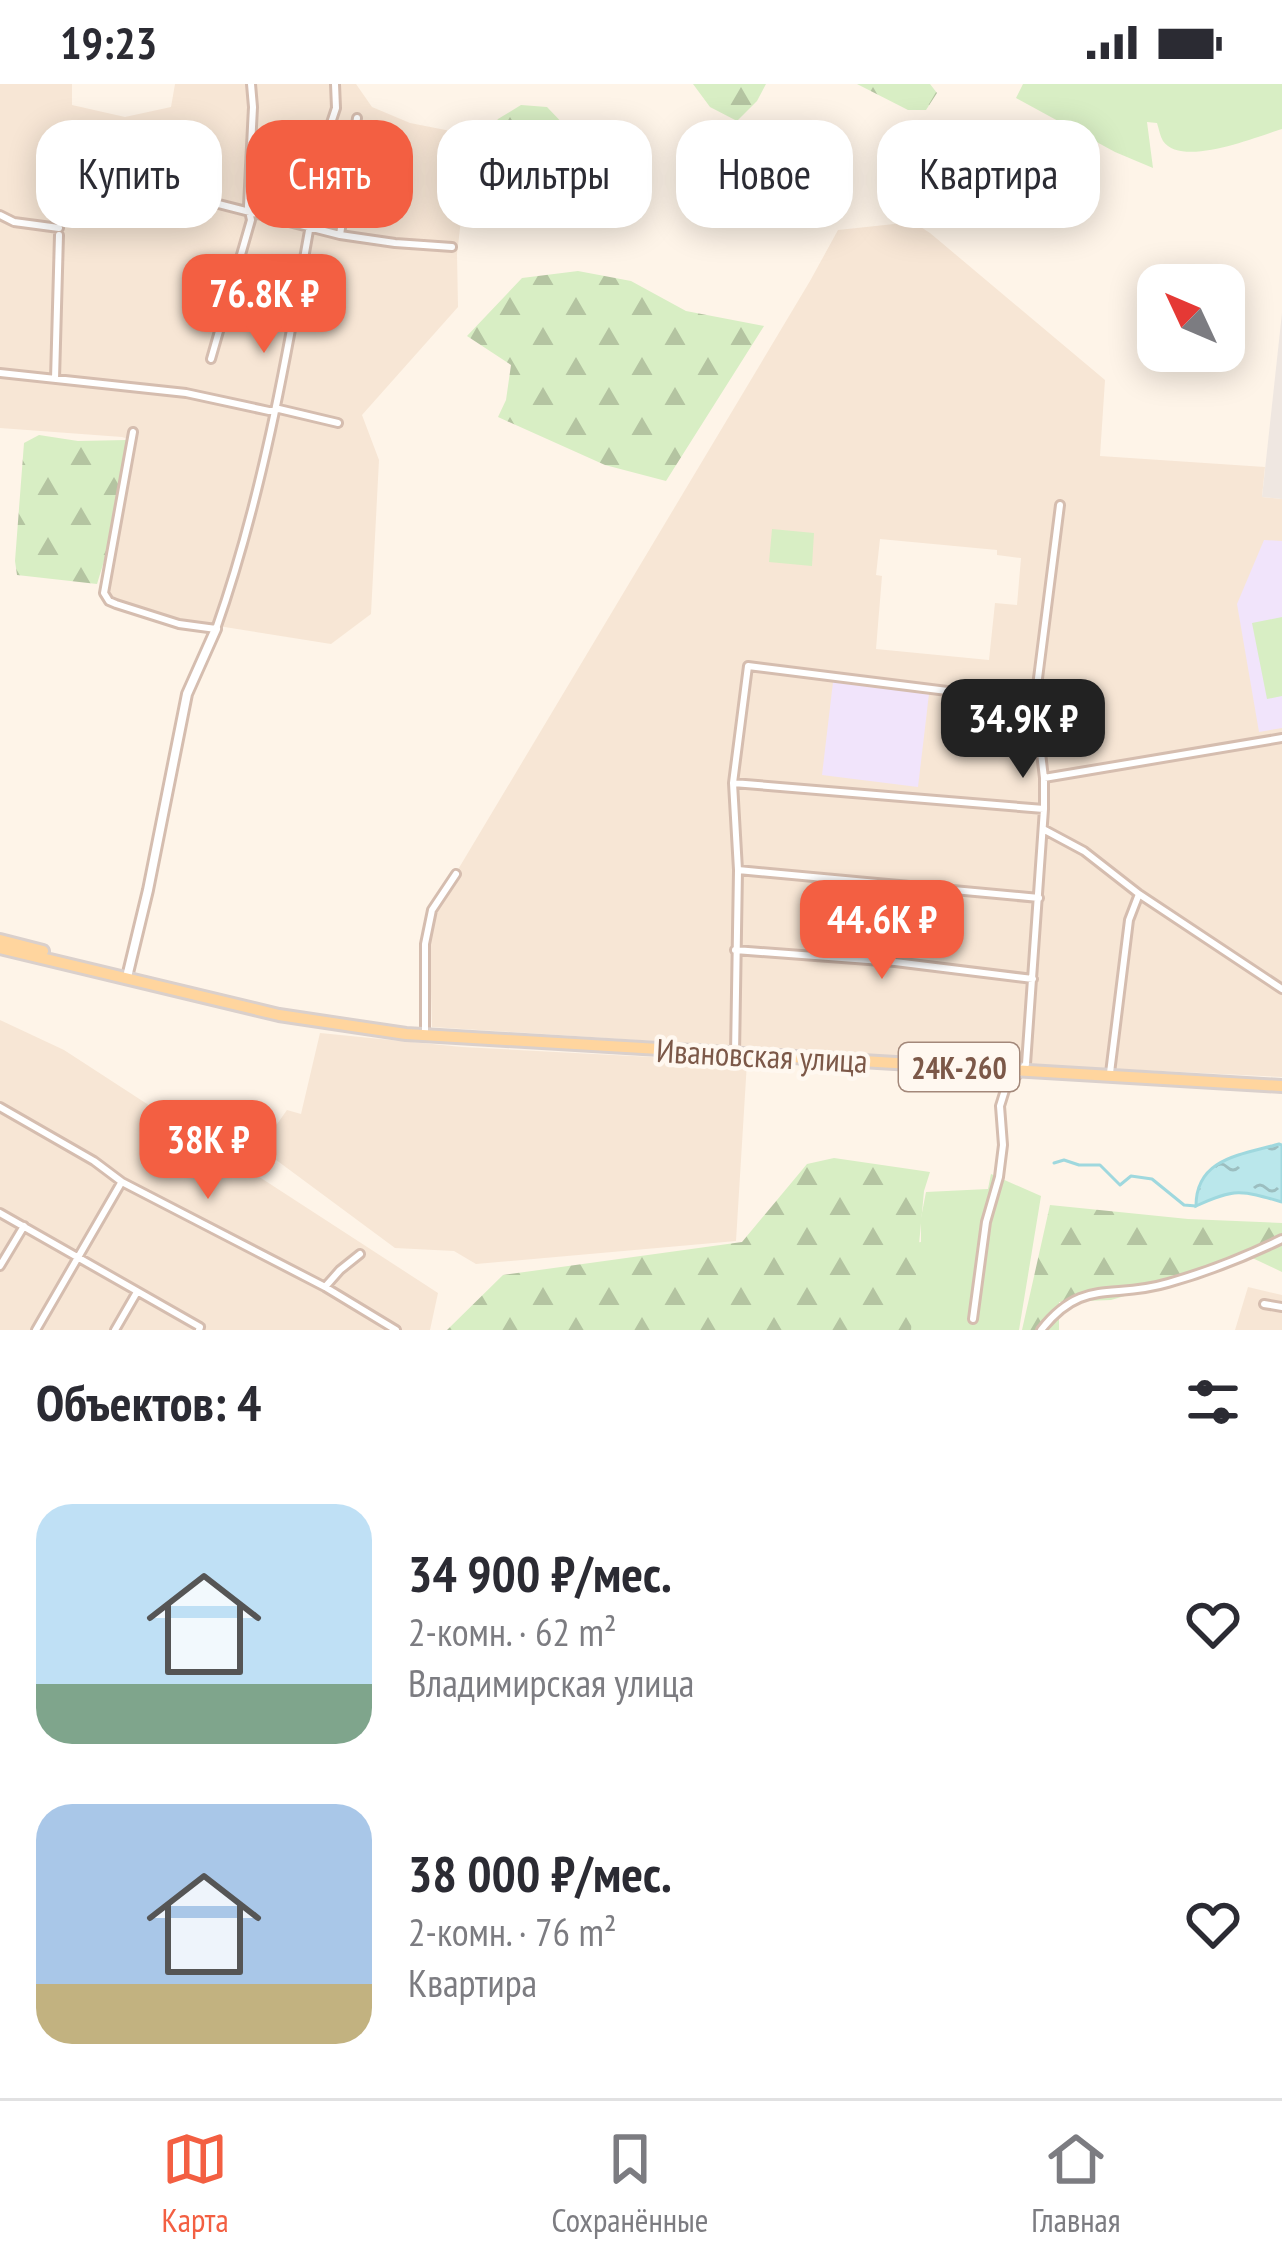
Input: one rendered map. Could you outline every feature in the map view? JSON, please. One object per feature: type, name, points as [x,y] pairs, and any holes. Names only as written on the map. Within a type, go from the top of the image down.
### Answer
[{"type":"main road","name":"Ивановская улица","points":[[0,944],[305,1020],[400,1033],[1282,1086]]},
{"type":"main road","name":"Ивановская улица","points":[[128,974],[279,1012],[457,1036]]},
{"type":"street","points":[[251,84],[252,120]]},
{"type":"street","points":[[128,974],[187,694],[217,629],[236,572],[274,410],[325,141],[337,107],[334,84]]},
{"type":"street","points":[[340,235],[357,118]]},
{"type":"street","points":[[0,215],[59,231],[55,379]]},
{"type":"street","points":[[212,359],[249,228]]},
{"type":"street","points":[[305,228],[452,247]]},
{"type":"street","points":[[0,373],[187,393],[338,423]]},
{"type":"street","points":[[133,432],[104,593],[116,604],[179,624],[217,629]]},
{"type":"street","points":[[974,1319],[986,1222],[1003,1145],[1000,1106],[1005,1090],[1024,1070],[1044,809],[1035,702],[1060,505]]},
{"type":"street","points":[[735,1054],[734,783],[748,667],[1035,702]]},
{"type":"street","points":[[1044,778],[1282,738]]},
{"type":"street","points":[[734,783],[1044,809]]},
{"type":"street","points":[[1043,829],[1084,850],[1139,894],[1282,989]]},
{"type":"street","points":[[737,870],[1039,898]]},
{"type":"street","points":[[425,1033],[425,944],[432,910],[456,874]]},
{"type":"street","points":[[1109,1076],[1130,920],[1139,894]]},
{"type":"street","points":[[735,950],[895,962],[1033,980]]},
{"type":"street","points":[[0,1107],[122,1182],[326,1287],[396,1330]]},
{"type":"street","points":[[36,1330],[122,1182]]},
{"type":"street","points":[[0,1213],[199,1330]]},
{"type":"street","points":[[0,1266],[24,1226]]},
{"type":"street","points":[[1041,1330],[1057,1310],[1080,1296],[1161,1286],[1282,1239]]},
{"type":"street","points":[[326,1287],[359,1254]]},
{"type":"street","points":[[115,1330],[137,1292]]},
{"type":"street","points":[[1264,1304],[1282,1307]]},
{"type":"shaded area","points":[[0,84],[72,84],[72,105],[125,117],[171,107],[175,84],[356,84],[372,107],[403,120],[246,120],[246,228],[413,228],[413,124],[437,128],[437,228],[460,228],[458,307],[362,415],[379,460],[371,614],[331,644],[187,621],[111,599],[105,591],[135,441],[0,428]]},
{"type":"shaded area","points":[[922,228],[1105,380],[1100,456],[1265,467],[1262,497],[1282,499],[1282,1077],[432,1027],[429,918],[838,230]],"holes":[[[880,539],[997,550],[997,555],[1021,558],[1017,605],[995,603],[989,660],[876,649]]]},
{"type":"shaded area","points":[[1282,313],[1282,499],[1262,497]]},
{"type":"shaded area","points":[[1264,540],[1282,541],[1282,728],[1259,732],[1237,604]]},
{"type":"shaded area","points":[[833,682],[929,694],[918,787],[822,775]]},
{"type":"shaded area","points":[[0,1020],[64,1050],[438,1293],[430,1330],[0,1330]]},
{"type":"shaded area","points":[[320,1033],[462,1047],[747,1062],[736,1241],[476,1264],[454,1251],[395,1248],[260,1148],[287,1110],[301,1114]]},
{"type":"shaded area","points":[[1248,1287],[1282,1295],[1282,1330],[1235,1330]]},
{"type":"green space","points":[[693,84],[766,84],[738,120],[710,107]]},
{"type":"green space","points":[[857,84],[930,84],[937,93],[926,110],[908,110]]},
{"type":"green space","points":[[1023,84],[1282,84],[1282,129],[1220,148],[1186,152],[1173,149],[1163,141],[1157,123],[1147,122],[1153,168],[1100,144],[1100,120],[1056,120],[1016,98]]},
{"type":"green space","points":[[521,105],[547,107],[559,120],[497,120]]},
{"type":"green space","points":[[578,271],[631,281],[686,311],[764,326],[666,481],[605,465],[498,417],[506,400],[511,365],[467,336],[522,278]]},
{"type":"green space","points":[[39,435],[78,441],[127,440],[97,584],[17,575],[24,443]]},
{"type":"green space","points":[[772,529],[814,533],[812,566],[769,562]]},
{"type":"green space","points":[[1282,617],[1282,696],[1267,699],[1252,623]]},
{"type":"green space","points":[[834,1158],[930,1172],[924,1191],[911,1330],[447,1330],[503,1275],[742,1242],[807,1164]]},
{"type":"green space","points":[[991,1174],[1041,1196],[1019,1330],[909,1330],[906,1244],[921,1242],[926,1192],[988,1189]]},
{"type":"green space","points":[[1050,1205],[1282,1223],[1282,1272],[1246,1255],[1111,1300],[1059,1302],[1059,1330],[1022,1330]]},
{"type":"water","points":[[1279,1144],[1282,1202],[1238,1193],[1196,1206],[1198,1190],[1212,1168]]},
{"type":"waterway","points":[[1054,1163],[1100,1165],[1120,1185],[1131,1176],[1152,1179],[1184,1205],[1196,1206]]}]
